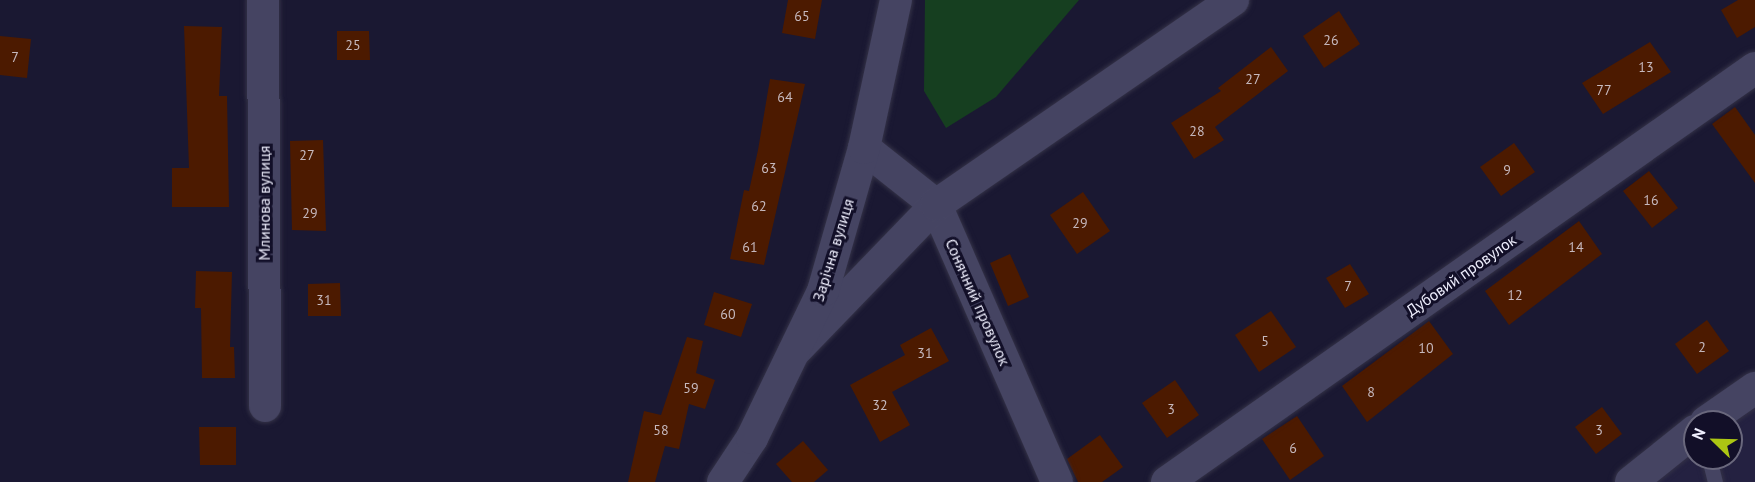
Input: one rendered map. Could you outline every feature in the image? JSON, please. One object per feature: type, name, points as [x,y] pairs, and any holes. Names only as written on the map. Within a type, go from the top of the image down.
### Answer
[{"type":"street","name":"Млинова вулиця","points":[[263,0],[265,406]]},
{"type":"street","name":"Зарічна вулиця","points":[[723,482],[752,438],[823,291],[864,148],[896,0]]},
{"type":"street","points":[[794,352],[936,205],[1233,0]]},
{"type":"street","name":"Дубовий провулок","points":[[1167,482],[1751,79]]},
{"type":"street","name":"Сонячний провулок","points":[[864,148],[936,205],[1057,482]]},
{"type":"street","points":[[1723,410],[1755,388]]},
{"type":"street","points":[[1632,482],[1683,440]]},
{"type":"shaded area","points":[[1755,404],[1755,482],[1652,482],[1683,458],[1683,470],[1743,470],[1743,413]]},
{"type":"green space","points":[[925,0],[1079,0],[996,97],[946,128],[924,91]]},
{"type":"building","points":[[788,0],[822,0],[815,39],[782,33]]},
{"type":"building","points":[[1738,0],[1755,0],[1755,27],[1737,38],[1721,10]]},
{"type":"building","points":[[1339,11],[1360,44],[1324,68],[1303,36]]},
{"type":"building","points":[[184,26],[222,27],[219,96],[227,96],[229,207],[172,207],[172,168],[189,168]]},
{"type":"building","points":[[337,31],[369,31],[370,60],[337,60]]},
{"type":"building","points":[[0,36],[31,39],[27,78],[0,75]]},
{"type":"building","points":[[1650,42],[1671,72],[1603,114],[1582,83]]},
{"type":"building","points":[[1271,47],[1288,71],[1215,127],[1224,140],[1194,159],[1171,123],[1221,91],[1218,88]]},
{"type":"building","points":[[770,79],[805,84],[764,265],[730,259],[744,190],[749,191]]},
{"type":"building","points":[[1735,107],[1755,135],[1755,183],[1712,124]]},
{"type":"building","points":[[323,140],[326,231],[292,230],[290,141]]},
{"type":"building","points":[[1514,143],[1535,172],[1501,196],[1480,167]]},
{"type":"building","points":[[1649,171],[1678,208],[1652,228],[1623,191]]},
{"type":"building","points":[[1083,192],[1110,231],[1077,254],[1050,215]]},
{"type":"building","points":[[1579,221],[1602,254],[1509,325],[1485,291]]},
{"type":"building","points":[[1010,254],[1029,297],[1008,306],[990,263]]},
{"type":"building","points":[[1350,264],[1369,294],[1345,308],[1326,278]]},
{"type":"building","points":[[196,271],[232,272],[230,347],[234,347],[235,378],[202,378],[201,308],[195,308]]},
{"type":"building","points":[[340,283],[341,316],[308,316],[308,284]]},
{"type":"building","points":[[714,292],[752,304],[741,337],[704,325]]},
{"type":"building","points":[[1271,311],[1296,347],[1259,372],[1235,335]]},
{"type":"building","points":[[1707,320],[1729,351],[1697,374],[1675,344]]},
{"type":"building","points":[[1429,321],[1453,354],[1367,422],[1342,386]]},
{"type":"building","points":[[931,328],[949,361],[892,392],[910,425],[880,442],[850,385],[905,355],[900,345]]},
{"type":"building","points":[[687,337],[703,341],[696,373],[715,380],[705,409],[689,404],[679,449],[665,446],[655,482],[628,482],[644,411],[661,415]]},
{"type":"building","points":[[1175,380],[1199,415],[1167,438],[1142,403]]},
{"type":"building","points":[[1602,407],[1622,434],[1596,454],[1575,427]]},
{"type":"building","points":[[1297,416],[1324,456],[1290,480],[1262,439]]},
{"type":"building","points":[[199,427],[236,427],[236,465],[200,465]]},
{"type":"building","points":[[1100,435],[1123,467],[1102,482],[1078,482],[1067,459]]},
{"type":"building","points":[[803,441],[828,470],[814,482],[792,482],[776,464]]}]
